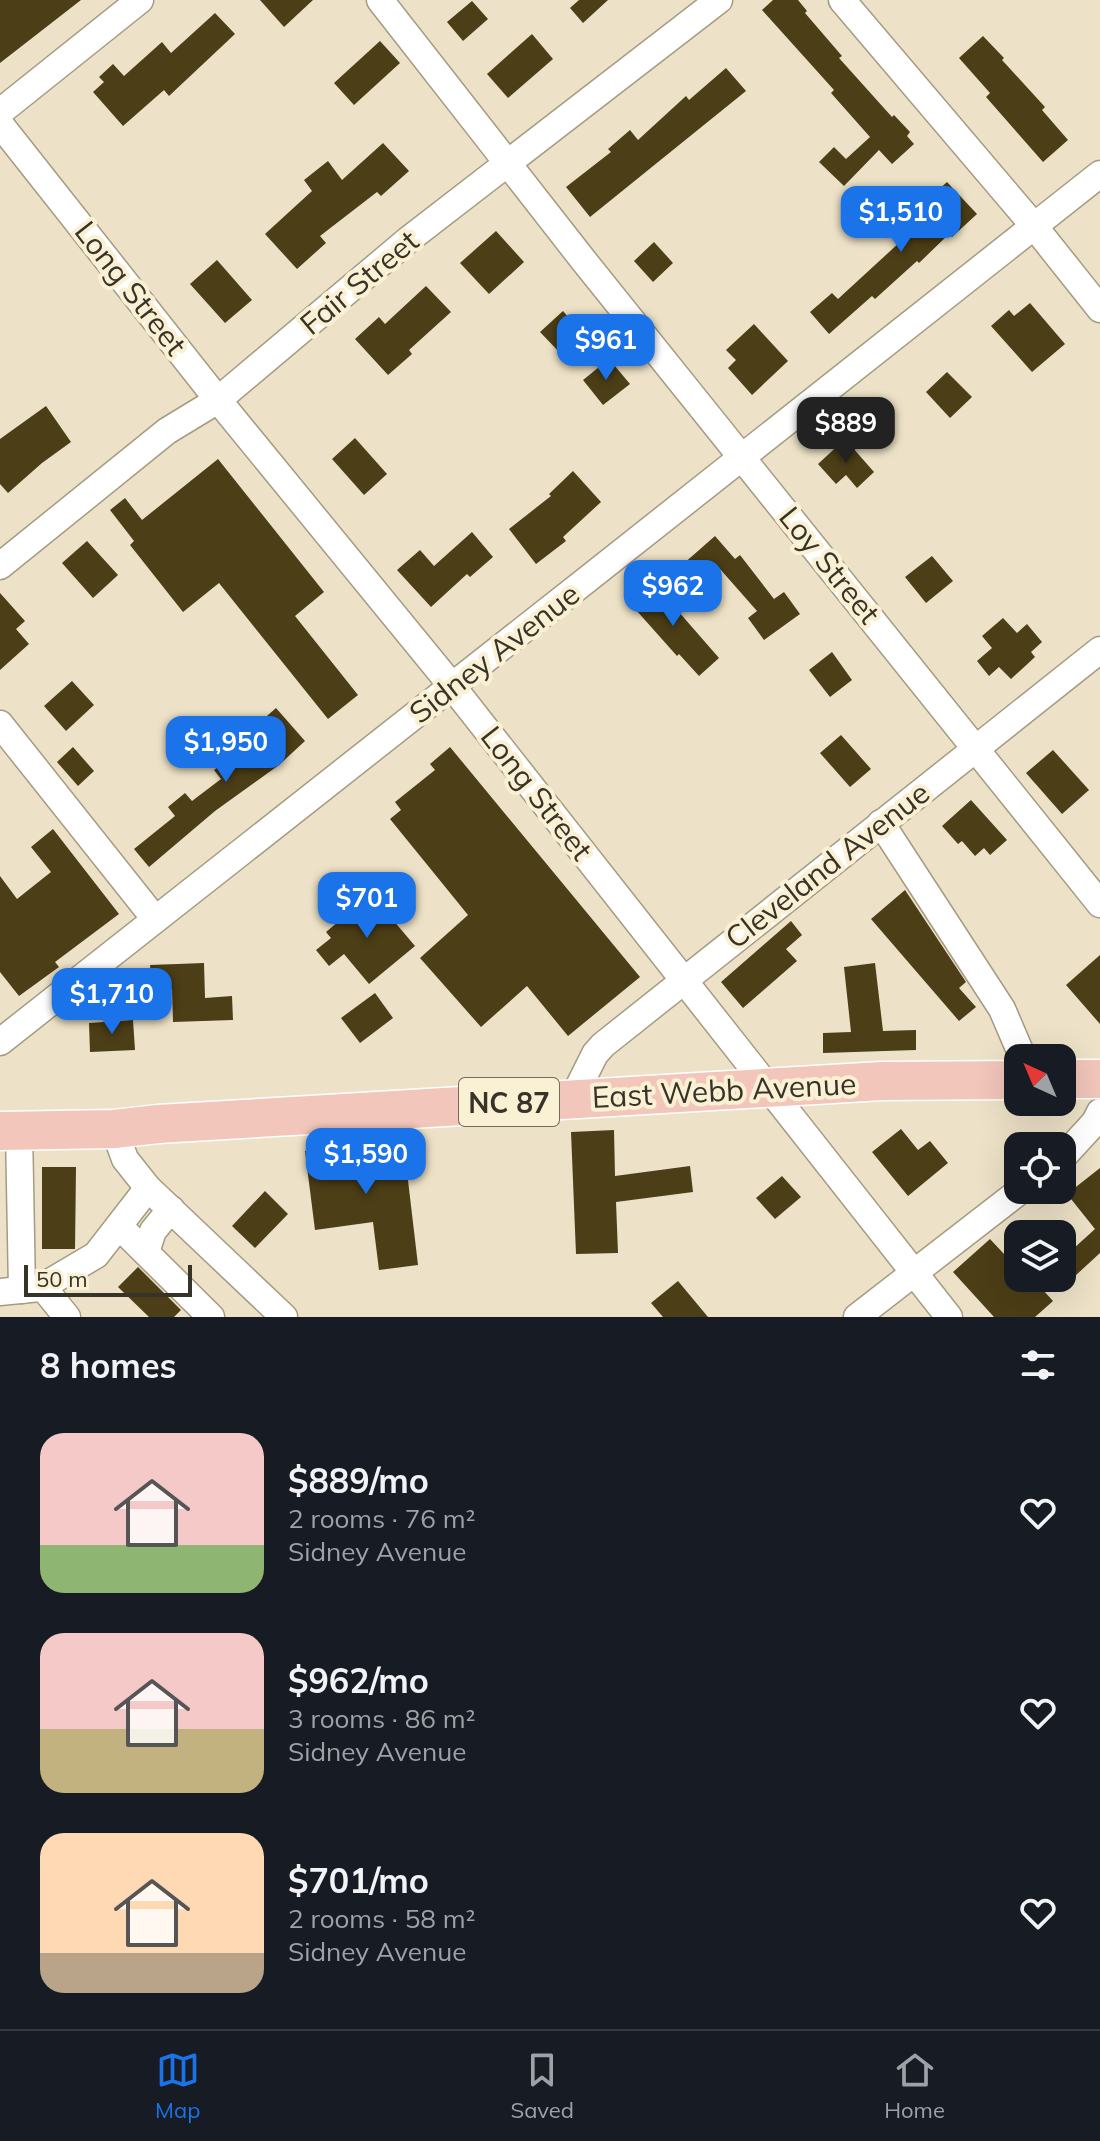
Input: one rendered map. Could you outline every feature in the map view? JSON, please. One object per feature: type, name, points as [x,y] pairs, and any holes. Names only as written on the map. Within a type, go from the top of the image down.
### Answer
[{"type":"highway","points":[[1076,1079],[1100,1079]]},
{"type":"highway","name":"East Webb Avenue","points":[[9,1131],[114,1129],[882,1081],[1004,1080]]},
{"type":"street","points":[[0,112],[140,0]]},
{"type":"street","name":"Loy Street","points":[[380,0],[1100,904]]},
{"type":"street","name":"Fair Street","points":[[0,566],[167,431],[218,400],[408,240],[719,0]]},
{"type":"street","points":[[842,0],[1034,226],[1100,309]]},
{"type":"street","name":"Long Street","points":[[0,124],[218,400],[452,686],[949,1317]]},
{"type":"street","name":"Sidney Avenue","points":[[0,1042],[1100,174]]},
{"type":"street","name":"Cleveland Avenue","points":[[573,1098],[595,1054],[603,1045],[1100,650]]},
{"type":"street","points":[[0,724],[155,919]]},
{"type":"street","points":[[881,823],[1002,1009],[1017,1044]]},
{"type":"street","points":[[1076,1143],[1100,1112]]},
{"type":"street","points":[[114,1129],[125,1159],[148,1188],[271,1313]]},
{"type":"street","points":[[9,1131],[21,1289]]},
{"type":"street","points":[[21,1289],[96,1255],[148,1188]]},
{"type":"street","points":[[857,1317],[1004,1203]]},
{"type":"street","points":[[146,1252],[153,1231],[171,1209]]},
{"type":"street","points":[[119,1226],[211,1317]]},
{"type":"street","points":[[21,1289],[67,1317]]},
{"type":"building","points":[[0,0],[81,0],[0,63]]},
{"type":"building","points":[[260,0],[313,0],[284,27]]},
{"type":"building","points":[[579,0],[608,0],[583,23],[570,8]]},
{"type":"building","points":[[773,0],[798,0],[807,11],[805,13],[842,56],[839,58],[892,117],[894,115],[910,132],[907,136],[914,144],[892,164],[879,150],[844,186],[819,162],[834,147],[846,159],[870,137],[831,93],[834,90],[762,10]]},
{"type":"building","points":[[472,1],[488,19],[463,41],[447,22]]},
{"type":"building","points":[[215,13],[235,34],[169,96],[164,90],[123,126],[93,92],[104,82],[99,77],[113,64],[124,76],[162,42],[171,53]]},
{"type":"building","points":[[532,34],[553,59],[508,98],[487,74]]},
{"type":"building","points":[[983,36],[1045,107],[1042,110],[1068,140],[1043,162],[986,97],[990,93],[959,58]]},
{"type":"building","points":[[380,41],[400,63],[354,105],[334,83]]},
{"type":"building","points":[[726,68],[746,91],[590,217],[566,187],[611,152],[608,149],[630,130],[638,140],[686,96],[689,100]]},
{"type":"building","points":[[383,143],[409,171],[381,196],[377,192],[320,236],[326,243],[297,269],[265,234],[312,191],[304,180],[328,161],[342,180]]},
{"type":"building","points":[[947,182],[977,214],[952,237],[949,234],[875,299],[872,296],[829,334],[810,312],[832,293],[838,299],[900,242],[891,233]]},
{"type":"building","points":[[496,231],[524,262],[489,294],[460,263]]},
{"type":"building","points":[[654,242],[673,263],[653,282],[634,261]]},
{"type":"building","points":[[217,260],[252,300],[225,323],[190,284]]},
{"type":"building","points":[[426,286],[451,312],[409,350],[412,354],[388,375],[355,339],[379,317],[385,324]]},
{"type":"building","points":[[1030,303],[1065,344],[1032,372],[991,326],[1009,310],[1014,316]]},
{"type":"building","points":[[563,311],[583,334],[561,354],[540,332]]},
{"type":"building","points":[[754,324],[788,361],[752,395],[728,368],[736,360],[726,350]]},
{"type":"building","points":[[609,359],[630,384],[603,405],[583,380]]},
{"type":"building","points":[[947,372],[972,397],[950,418],[926,392]]},
{"type":"building","points":[[46,406],[71,442],[8,493],[0,484],[0,439]]},
{"type":"building","points":[[355,438],[387,474],[364,495],[332,459]]},
{"type":"building","points":[[845,439],[874,472],[857,488],[846,475],[836,484],[818,464]]},
{"type":"building","points":[[218,459],[324,592],[295,616],[358,695],[328,719],[219,583],[183,612],[130,545],[134,541],[110,510],[125,498],[142,520]]},
{"type":"building","points":[[573,471],[601,502],[563,537],[566,541],[536,564],[509,529],[551,496],[549,494]]},
{"type":"building","points":[[472,532],[493,557],[470,577],[467,574],[431,607],[397,570],[420,550],[434,566]]},
{"type":"building","points":[[715,536],[735,559],[740,555],[774,599],[784,592],[800,614],[764,640],[748,618],[757,611],[720,569],[701,586],[682,565]]},
{"type":"building","points":[[87,541],[118,575],[93,598],[62,563]]},
{"type":"building","points":[[932,556],[953,581],[926,603],[905,577]]},
{"type":"building","points":[[651,580],[719,658],[699,676],[628,601]]},
{"type":"building","points":[[0,593],[25,621],[16,629],[29,644],[0,670]]},
{"type":"building","points":[[1003,618],[1017,633],[1027,624],[1042,642],[1031,652],[1035,657],[1011,679],[999,667],[989,676],[977,661],[992,648],[982,636]]},
{"type":"building","points":[[832,652],[852,680],[830,697],[809,670]]},
{"type":"building","points":[[72,681],[94,705],[66,731],[44,706]]},
{"type":"building","points":[[276,708],[305,741],[149,867],[134,849],[175,816],[168,807],[185,793],[192,801],[221,779],[214,770],[260,736],[253,728]]},
{"type":"building","points":[[841,735],[871,769],[850,787],[820,753]]},
{"type":"building","points":[[73,747],[94,771],[78,786],[57,762]]},
{"type":"building","points":[[450,747],[640,977],[568,1036],[527,986],[481,1027],[420,958],[468,915],[390,819],[401,810],[395,802],[435,770],[430,764]]},
{"type":"building","points":[[1053,750],[1089,790],[1062,814],[1026,773]]},
{"type":"building","points":[[971,800],[1007,840],[990,855],[984,848],[975,856],[962,841],[958,844],[942,826]]},
{"type":"building","points":[[53,829],[119,914],[55,962],[59,967],[19,996],[0,972],[0,876],[17,899],[51,872],[31,847]]},
{"type":"building","points":[[905,890],[966,982],[959,988],[976,1007],[959,1021],[871,919]]},
{"type":"building","points":[[371,894],[415,946],[369,984],[344,954],[329,966],[316,950],[331,938],[326,932]]},
{"type":"building","points":[[791,921],[802,935],[786,949],[797,961],[743,1008],[721,982]]},
{"type":"building","points":[[1100,955],[1100,1024],[1066,985]]},
{"type":"building","points":[[204,963],[205,998],[232,996],[233,1020],[173,1022],[172,989],[152,990],[150,965]]},
{"type":"building","points":[[875,963],[883,1031],[916,1030],[916,1050],[823,1053],[823,1033],[851,1032],[844,967]]},
{"type":"building","points":[[375,993],[393,1018],[360,1043],[341,1018]]},
{"type":"building","points":[[133,1020],[135,1050],[90,1052],[89,1023]]},
{"type":"building","points":[[901,1129],[918,1150],[930,1141],[948,1163],[908,1196],[872,1152]]},
{"type":"building","points":[[614,1130],[615,1176],[690,1166],[693,1192],[616,1202],[618,1253],[576,1254],[571,1132]]},
{"type":"building","points":[[403,1138],[418,1265],[379,1270],[373,1222],[315,1230],[305,1151]]},
{"type":"building","points":[[42,1167],[76,1167],[75,1249],[42,1249]]},
{"type":"building","points":[[1100,1168],[1100,1253],[1076,1275],[1076,1246],[1095,1229],[1075,1204],[1076,1187]]},
{"type":"building","points":[[782,1176],[801,1197],[775,1219],[756,1198]]},
{"type":"building","points":[[265,1191],[288,1214],[255,1248],[232,1226]]},
{"type":"building","points":[[990,1239],[1004,1254],[1004,1292],[1045,1292],[1053,1301],[1035,1317],[994,1317],[953,1272]]},
{"type":"building","points":[[138,1267],[181,1310],[174,1317],[149,1317],[118,1287]]},
{"type":"building","points":[[678,1281],[708,1317],[663,1317],[651,1303]]}]
